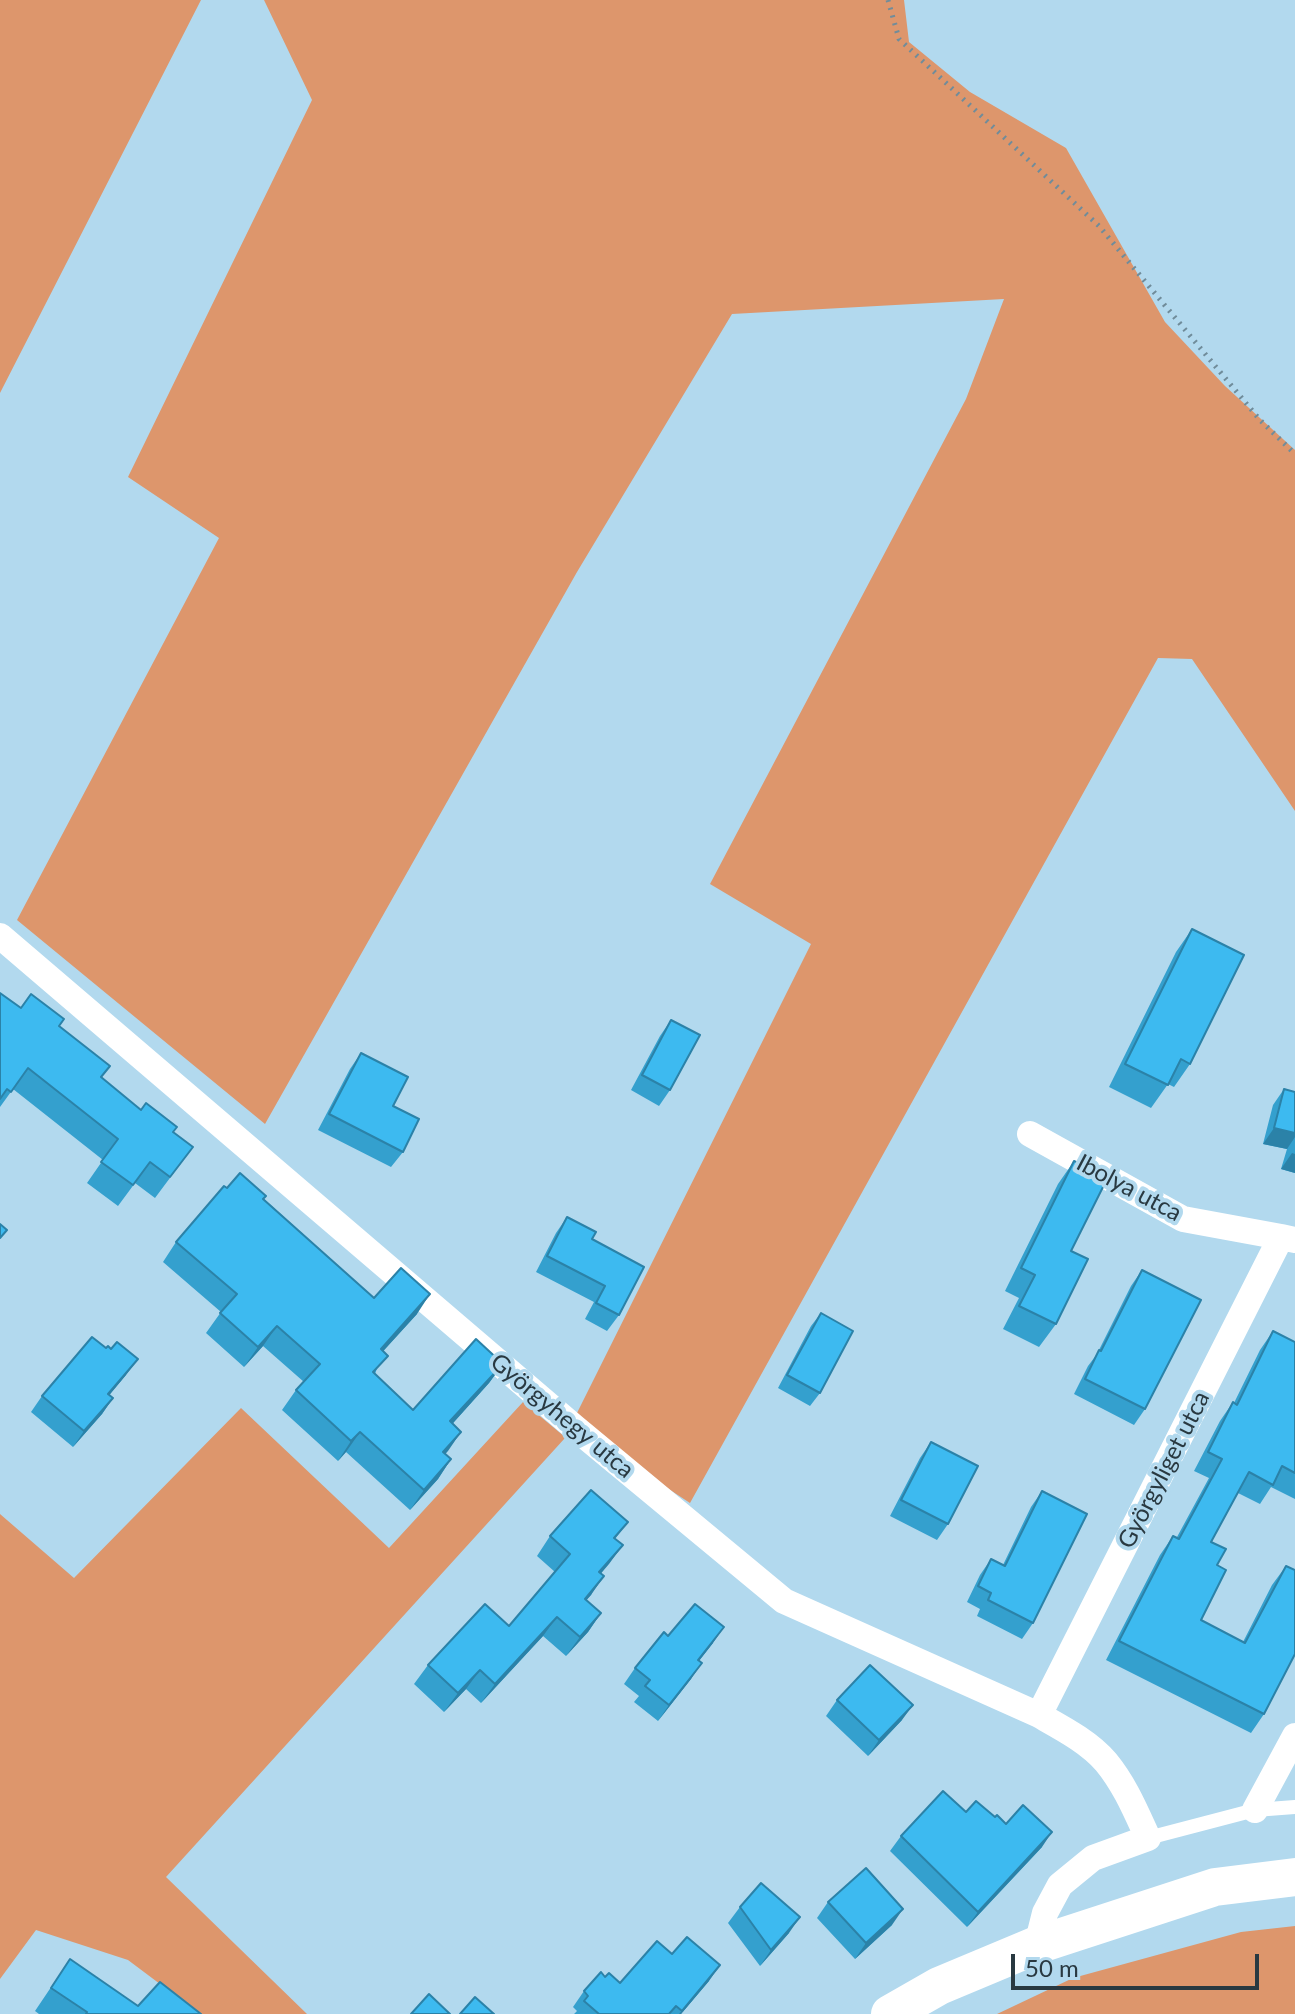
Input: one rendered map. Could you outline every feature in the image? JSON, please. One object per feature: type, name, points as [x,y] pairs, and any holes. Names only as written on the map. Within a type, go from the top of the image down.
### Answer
[{"type":"main road","points":[[890,2014],[939,1986],[1037,1945],[1215,1887],[1295,1877]]},
{"type":"street","name":"Györgyhegy utca","points":[[0,936],[574,1427],[784,1601],[1039,1715],[1070,1733],[1104,1759],[1123,1785],[1148,1838]]},
{"type":"street","name":"Ibolya utca","points":[[1030,1134],[1183,1219],[1288,1238]]},
{"type":"street","name":"Györgyliget utca","points":[[1039,1715],[1288,1238]]},
{"type":"street","points":[[1255,1810],[1295,1736]]},
{"type":"street","points":[[1037,1945],[1045,1913],[1060,1885],[1093,1858],[1148,1838]]},
{"type":"lane","points":[[1148,1838],[1255,1810],[1295,1807]]},
{"type":"path","points":[[888,0],[899,39],[1099,226],[1260,420],[1295,454]]},
{"type":"shaded area","points":[[0,0],[201,0],[0,393]]},
{"type":"shaded area","points":[[264,0],[904,0],[909,42],[970,92],[1066,148],[1165,322],[1225,386],[1295,450],[1295,811],[1192,659],[1158,658],[690,1503],[597,1442],[576,1420],[565,1438],[166,1877],[307,2014],[200,2014],[128,1960],[36,1930],[0,1979],[0,1514],[74,1578],[241,1408],[389,1548],[523,1402],[565,1437],[811,944],[710,884],[966,399],[1004,299],[732,314],[577,572],[265,1124],[17,920],[219,538],[128,477],[312,100]]},
{"type":"shaded area","points":[[1295,1926],[1295,2014],[997,2014],[1073,1978],[1241,1932]]},
{"type":"building","points":[[1192,929],[1244,955],[1190,1064],[1181,1059],[1168,1085],[1125,1064]]},
{"type":"building","points":[[0,993],[21,1008],[31,994],[64,1019],[59,1026],[110,1066],[101,1077],[141,1110],[146,1103],[177,1127],[173,1132],[193,1147],[170,1177],[150,1162],[133,1185],[101,1162],[118,1139],[28,1068],[11,1092],[7,1089],[0,1099]]},
{"type":"building","points":[[671,1020],[700,1035],[670,1090],[642,1075]]},
{"type":"building","points":[[361,1053],[408,1077],[393,1106],[419,1119],[403,1152],[329,1114]]},
{"type":"building","points":[[1284,1089],[1295,1092],[1295,1133],[1274,1128]]},
{"type":"building","points":[[1074,1161],[1108,1177],[1071,1251],[1088,1259],[1056,1324],[1019,1306],[1035,1275],[1021,1268]]},
{"type":"building","points":[[240,1173],[266,1196],[263,1199],[374,1298],[401,1268],[430,1294],[381,1349],[388,1356],[373,1372],[413,1410],[476,1339],[503,1364],[450,1421],[461,1432],[443,1452],[451,1459],[424,1490],[360,1432],[351,1441],[296,1390],[320,1364],[277,1326],[258,1347],[220,1313],[237,1294],[176,1242],[224,1186],[227,1188]]},
{"type":"building","points":[[567,1217],[596,1232],[592,1239],[644,1267],[619,1315],[596,1303],[605,1286],[547,1256]]},
{"type":"building","points":[[0,1224],[7,1230],[0,1238]]},
{"type":"building","points":[[1142,1270],[1201,1300],[1145,1409],[1085,1379]]},
{"type":"building","points":[[821,1313],[853,1331],[820,1393],[787,1375]]},
{"type":"building","points":[[1273,1331],[1295,1342],[1295,1473],[1282,1466],[1273,1485],[1249,1472],[1211,1542],[1226,1549],[1217,1565],[1226,1570],[1201,1620],[1245,1643],[1286,1566],[1295,1570],[1295,1654],[1264,1714],[1119,1641],[1173,1536],[1179,1539],[1222,1459],[1208,1452],[1233,1402],[1237,1405]]},
{"type":"building","points":[[92,1337],[111,1349],[117,1342],[138,1359],[108,1394],[113,1398],[84,1431],[42,1396]]},
{"type":"building","points":[[931,1442],[978,1466],[948,1524],[901,1500]]},
{"type":"building","points":[[591,1490],[628,1522],[614,1538],[623,1545],[599,1572],[604,1576],[585,1599],[601,1613],[580,1637],[557,1617],[495,1684],[480,1670],[458,1693],[428,1665],[485,1604],[509,1626],[570,1554],[550,1536]]},
{"type":"building","points":[[1042,1491],[1087,1514],[1033,1623],[988,1600],[991,1593],[978,1586],[991,1559],[1005,1566]]},
{"type":"building","points":[[695,1604],[724,1627],[698,1660],[702,1663],[669,1705],[645,1686],[650,1680],[635,1668],[664,1632],[668,1636]]},
{"type":"building","points":[[870,1665],[913,1705],[879,1740],[837,1700]]},
{"type":"building","points":[[943,1791],[966,1812],[976,1801],[1006,1824],[1023,1805],[1052,1832],[978,1912],[901,1836]]},
{"type":"building","points":[[866,1868],[903,1909],[866,1943],[828,1902]]},
{"type":"building","points":[[761,1883],[800,1917],[771,1950],[740,1907]]},
{"type":"building","points":[[687,1937],[720,1965],[682,2011],[676,2006],[669,2014],[599,2014],[584,2001],[588,1996],[584,1991],[601,1972],[605,1977],[609,1973],[620,1983],[657,1941],[672,1954]]},
{"type":"building","points":[[70,1959],[138,2006],[160,1982],[201,2014],[86,2014],[51,1988]]},
{"type":"building","points":[[429,1994],[450,2014],[411,2014]]},
{"type":"building","points":[[475,1997],[494,2014],[460,2014]]}]
